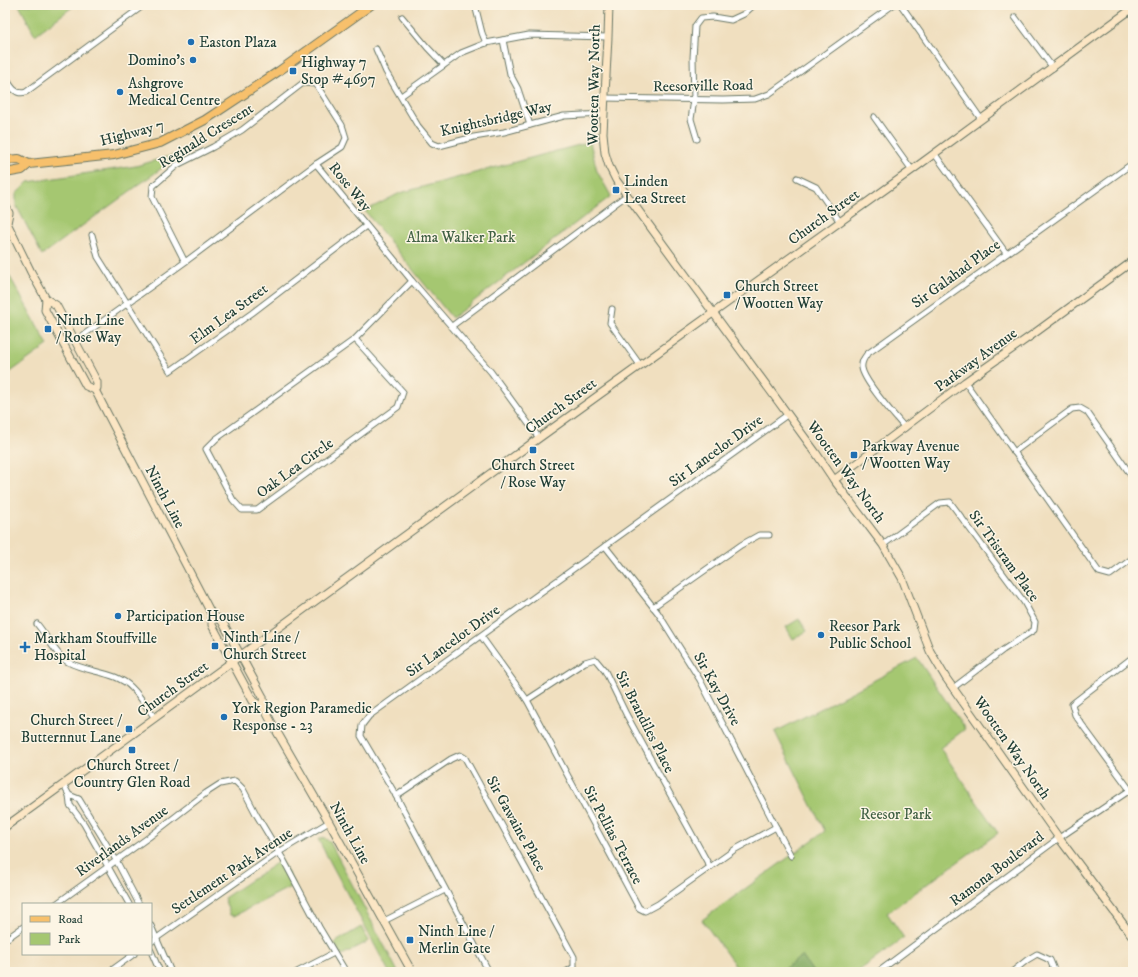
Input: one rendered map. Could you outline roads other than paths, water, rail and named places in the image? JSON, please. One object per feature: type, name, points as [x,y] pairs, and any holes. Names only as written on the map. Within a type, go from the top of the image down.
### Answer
[{"type":"main road","name":"Highway 7","points":[[5,160],[19,159],[30,164],[114,156],[160,143],[205,120],[279,71],[371,5]]},
{"type":"main road","name":"Highway 7","points":[[5,173],[22,170],[30,164]]},
{"type":"street","points":[[5,76],[16,92],[26,92],[143,5]]},
{"type":"street","points":[[475,5],[486,43]]},
{"type":"street","name":"Wootten Way North","points":[[609,5],[603,133],[605,153],[609,166],[616,180],[883,545],[902,578],[930,651],[953,688],[1059,838],[1133,938]]},
{"type":"street","points":[[697,139],[691,119],[694,100],[693,58],[695,26],[702,18],[713,17],[731,20],[744,14],[754,5]]},
{"type":"street","name":"Reesorville Road","points":[[604,98],[694,100],[755,99],[769,94],[893,5]]},
{"type":"street","points":[[901,5],[982,119]]},
{"type":"street","name":"Church Street","points":[[5,827],[539,438],[1053,68],[1133,8]]},
{"type":"street","points":[[402,17],[444,65]]},
{"type":"street","points":[[1015,17],[1053,68]]},
{"type":"street","points":[[401,96],[461,53],[486,43],[529,35],[608,37]]},
{"type":"street","points":[[503,40],[510,74],[518,89],[530,125]]},
{"type":"street","name":"Knightsbridge Way","points":[[376,49],[386,72],[418,126],[432,143],[439,146],[474,137],[504,132],[564,116],[604,114]]},
{"type":"street","name":"Reginald Crescent","points":[[185,262],[152,197],[153,186],[177,165],[213,147],[242,130],[303,83],[316,84],[342,125],[346,138],[342,147],[316,164]]},
{"type":"street","points":[[874,117],[912,170]]},
{"type":"street","points":[[934,153],[1006,253]]},
{"type":"street","name":"Sir Galahad Place","points":[[905,428],[866,378],[862,368],[862,361],[867,354],[1133,162]]},
{"type":"street","name":"Rose Way","points":[[75,341],[185,262],[316,164],[412,281],[492,372],[539,438]]},
{"type":"street","points":[[797,178],[816,187],[840,222]]},
{"type":"street","points":[[452,326],[627,194]]},
{"type":"street","name":"Ninth Line","points":[[5,206],[9,213],[6,223],[46,299],[56,305],[97,382],[95,390]]},
{"type":"street","name":"Elm Lea Street","points":[[127,304],[170,371],[252,313],[366,226]]},
{"type":"street","points":[[92,235],[98,257],[127,304]]},
{"type":"street","name":"Parkway Avenue","points":[[834,480],[965,382],[1133,261]]},
{"type":"street","name":"Oak Lea Circle","points":[[355,339],[403,392],[398,407],[257,510],[242,510],[233,500],[206,449],[216,439],[355,339],[412,281]]},
{"type":"street","name":"Ninth Line","points":[[46,299],[45,310],[86,386],[95,390],[212,616],[212,625],[253,701],[264,708]]},
{"type":"street","points":[[612,308],[610,323],[640,365]]},
{"type":"street","points":[[965,382],[1099,572],[1110,575],[1133,558]]},
{"type":"street","points":[[1014,452],[1072,409],[1080,408],[1086,412],[1133,478]]},
{"type":"street","name":"Sir Lancelot Drive","points":[[489,972],[396,796],[361,736],[362,724],[369,716],[788,415]]},
{"type":"street","name":"Sir Tristram Place","points":[[883,545],[940,503],[950,502],[1024,602],[1035,622],[1034,630],[1003,650],[953,688]]},
{"type":"street","points":[[653,607],[741,545],[759,535],[769,535]]},
{"type":"street","name":"Sir Kay Drive","points":[[605,546],[658,613],[700,680],[791,856]]},
{"type":"street","name":"Ninth Line","points":[[212,616],[222,621],[263,697],[264,708],[412,972]]},
{"type":"street","points":[[37,624],[54,649],[67,662],[112,676],[124,682],[132,688],[155,718]]},
{"type":"street","name":"Sir Pellias Terrace","points":[[481,636],[527,700],[639,908],[646,911],[658,904],[734,850],[776,826]]},
{"type":"street","points":[[1132,789],[1075,715],[1072,704],[1133,657]]},
{"type":"street","name":"Sir Brandiles Place","points":[[527,700],[585,662],[594,659],[605,671],[637,734],[710,867]]},
{"type":"street","name":"Sir Gawaine Place","points":[[396,796],[451,759],[460,755],[465,758],[574,957],[574,967],[566,972]]},
{"type":"street","name":"Riverlands Avenue","points":[[57,903],[215,787],[227,782],[235,781],[243,789],[279,852]]},
{"type":"street","points":[[63,784],[70,795],[70,805],[84,824],[128,903]]},
{"type":"street","name":"Ramona Boulevard","points":[[878,972],[1059,838],[1132,789]]},
{"type":"street","points":[[70,795],[79,799],[116,860],[138,903]]},
{"type":"street","name":"Settlement Park Avenue","points":[[152,941],[279,852],[329,822]]},
{"type":"street","points":[[279,852],[334,953],[346,972]]},
{"type":"street","points":[[384,922],[445,890]]},
{"type":"street","points":[[5,940],[22,928]]},
{"type":"street","points":[[152,928],[171,972]]},
{"type":"street","points":[[152,953],[160,972]]},
{"type":"street","points":[[297,972],[334,953]]},
{"type":"street","points":[[1012,972],[1037,954],[1050,960],[1055,972]]},
{"type":"street","points":[[109,972],[133,955]]},
{"type":"place","name":"Easton Plaza","points":[[191,42]]},
{"type":"place","name":"Domino's","points":[[193,60]]},
{"type":"place","name":"Highway 7 Stop #4697","points":[[293,71]]},
{"type":"place","name":"Ashgrove Medical Centre","points":[[120,92]]},
{"type":"place","name":"Linden Lea Street","points":[[616,190]]},
{"type":"place","name":"Church Street / Wootten Way","points":[[727,295]]},
{"type":"place","name":"Ninth Line / Rose Way","points":[[48,329]]},
{"type":"place","name":"Church Street / Rose Way","points":[[533,450]]},
{"type":"place","name":"Parkway Avenue / Wootten Way","points":[[854,455]]},
{"type":"place","name":"Participation House","points":[[118,616]]},
{"type":"place","name":"Reesor Park Public School","points":[[821,635]]},
{"type":"place","name":"Ninth Line / Church Street","points":[[215,646]]},
{"type":"place","name":"Markham Stouffville Hospital","points":[[25,647]]},
{"type":"place","name":"York Region Paramedic Response - 23","points":[[224,717]]},
{"type":"place","name":"Church Street / Butternnut Lane","points":[[129,729]]},
{"type":"place","name":"Church Street / Country Glen Road","points":[[132,750]]},
{"type":"place","name":"Ninth Line / Merlin Gate","points":[[410,940]]},
{"type":"park label","name":"Alma Walker Park","points":[[461,237]]},
{"type":"park label","name":"Reesor Park","points":[[896,814]]}]
